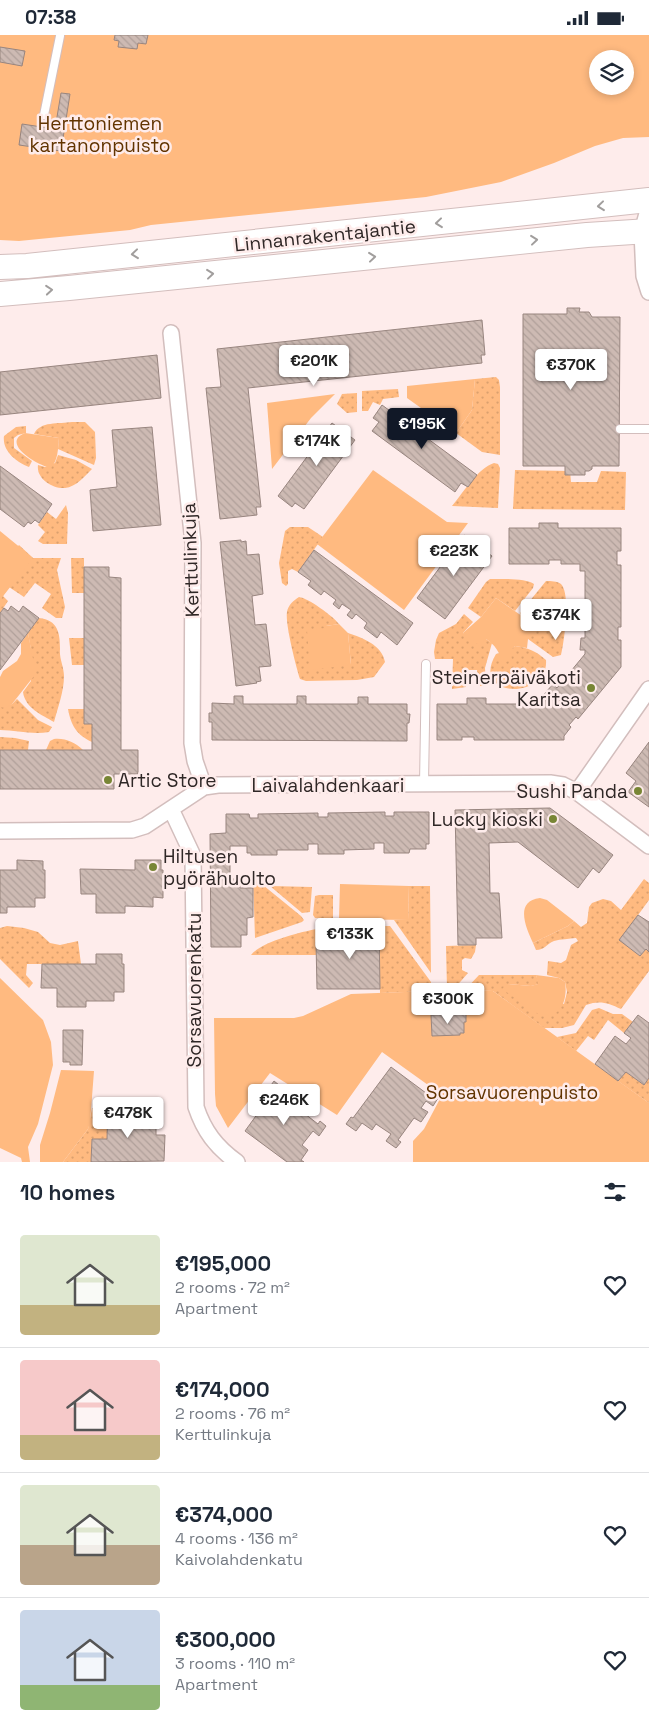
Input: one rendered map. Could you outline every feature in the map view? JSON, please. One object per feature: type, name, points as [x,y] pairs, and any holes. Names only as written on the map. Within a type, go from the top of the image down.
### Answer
[{"type":"main road","name":"Linnanrakentajantie","points":[[0,267],[27,266],[649,200]]},
{"type":"main road","name":"Linnanrakentajantie","points":[[0,294],[466,247],[646,231]]},
{"type":"street","points":[[649,206],[644,276],[649,293]]},
{"type":"street","name":"Kerttulinkuja","points":[[171,333],[193,543],[192,743],[204,787]]},
{"type":"street","points":[[577,792],[649,689]]},
{"type":"street","name":"Laivalahdenkaari","points":[[0,831],[132,831],[145,826],[204,787],[218,785],[550,783],[563,785],[577,792],[649,845]]},
{"type":"street","name":"Sorsavuorenkatu","points":[[171,809],[193,857],[196,1107],[201,1124],[207,1133],[218,1146],[237,1162]]},
{"type":"lane","points":[[44,115],[60,36]]},
{"type":"lane","points":[[620,429],[649,429]]},
{"type":"lane","points":[[424,784],[426,664]]},
{"type":"green space","name":"Herttoniemen kartanonpuisto","points":[[0,35],[649,35],[649,137],[623,138],[595,146],[501,182],[426,197],[151,225],[130,230],[19,241],[0,240]]},
{"type":"green space","points":[[496,377],[499,380],[500,387],[500,455],[482,452],[456,433],[472,410],[475,379]]},
{"type":"green space","points":[[475,379],[472,410],[456,433],[407,398],[407,386]]},
{"type":"green space","points":[[398,389],[399,397],[383,399],[380,405],[373,402],[368,411],[362,411],[362,391]]},
{"type":"green space","points":[[357,393],[357,412],[347,413],[337,404],[342,394]]},
{"type":"green space","points":[[335,394],[311,418],[272,469],[267,403]]},
{"type":"green space","points":[[85,422],[95,432],[96,458],[94,465],[58,449],[59,438],[34,434],[45,425]]},
{"type":"green space","points":[[26,426],[26,433],[14,438],[14,448],[32,461],[29,467],[11,455],[4,441],[4,436],[16,427]]},
{"type":"green space","points":[[25,433],[59,438],[56,458],[51,468],[30,458],[19,448],[18,437]]},
{"type":"green space","points":[[58,455],[76,460],[92,469],[73,486],[60,488],[50,485],[42,478],[38,465],[45,467],[55,463]]},
{"type":"green space","points":[[494,463],[498,464],[500,468],[498,508],[452,506],[477,475]]},
{"type":"green space","points":[[373,470],[447,522],[468,523],[404,610],[317,544]]},
{"type":"green space","points":[[515,470],[570,471],[571,482],[597,482],[601,471],[626,472],[625,510],[513,509]]},
{"type":"green space","points":[[66,505],[68,513],[67,544],[43,544],[38,541],[45,532],[38,525],[47,512],[56,519]]},
{"type":"green space","points":[[290,527],[308,527],[323,537],[298,572],[292,569],[288,571],[288,584],[286,586],[282,583],[279,563],[285,531]]},
{"type":"green space","points":[[0,531],[33,558],[0,600]]},
{"type":"green space","points":[[19,545],[33,558],[61,558],[57,570],[65,607],[62,618],[56,618],[42,608],[51,594],[35,583],[24,597],[9,587],[3,596],[8,601],[0,613],[0,567]]},
{"type":"green space","points":[[71,558],[84,558],[84,593],[72,593]]},
{"type":"green space","points":[[490,579],[519,580],[534,584],[515,611],[496,598],[481,617],[468,608]]},
{"type":"green space","points":[[546,581],[561,584],[566,598],[566,619],[561,655],[553,657],[528,639],[520,613]]},
{"type":"green space","points":[[299,597],[320,608],[339,624],[326,626],[351,665],[348,633],[366,640],[380,651],[385,662],[374,677],[357,680],[306,681],[300,679],[291,645],[287,618],[289,607]]},
{"type":"green space","points":[[496,598],[529,621],[532,630],[527,648],[515,646],[510,651],[512,660],[502,663],[500,655],[489,641],[486,639],[480,646],[463,633],[481,617]]},
{"type":"green space","points":[[464,614],[473,622],[463,633],[486,639],[492,643],[485,668],[486,686],[478,686],[477,670],[466,670],[466,687],[452,689],[453,659],[435,659],[434,652],[439,633],[456,624]]},
{"type":"green space","points":[[39,618],[54,624],[59,638],[64,682],[54,722],[31,707],[24,698],[23,692],[31,681],[31,650],[28,633]]},
{"type":"green space","points":[[339,624],[348,633],[351,665],[310,670],[307,630],[326,628],[326,626]]},
{"type":"green space","points":[[28,633],[34,664],[34,676],[12,704],[5,708],[0,707],[0,677],[3,671],[17,661],[21,654],[21,643]]},
{"type":"green space","points":[[69,638],[84,638],[84,665],[72,665]]},
{"type":"green space","points":[[515,646],[532,650],[546,660],[544,673],[536,682],[524,688],[512,689],[501,686],[493,680],[491,669],[496,654],[510,650]]},
{"type":"green space","points":[[17,699],[38,720],[52,727],[49,732],[36,733],[0,730],[0,707],[12,704]]},
{"type":"green space","points":[[68,709],[84,709],[84,724],[92,724],[92,742],[75,729]]},
{"type":"green space","points":[[0,737],[29,741],[28,750],[0,750]]},
{"type":"green space","points":[[54,739],[70,741],[83,750],[46,750],[50,741]]},
{"type":"green space","points":[[253,877],[301,916],[304,920],[255,938]]},
{"type":"green space","points":[[644,879],[649,883],[649,900],[620,940],[640,956],[646,949],[649,952],[649,971],[621,1009],[604,1003],[591,1003],[586,1005],[574,1025],[562,1028],[544,1028],[493,991],[465,990],[479,975],[536,975],[539,984],[531,986],[507,984],[564,1004],[567,992],[565,982],[559,978],[547,975],[548,961],[561,963],[566,960],[571,945],[578,941],[576,938],[557,940],[536,950],[533,943],[568,926],[574,921],[581,927],[587,923],[589,907],[592,903],[603,899],[611,901],[621,910]]},
{"type":"green space","points":[[340,884],[409,886],[408,920],[339,919]]},
{"type":"green space","points":[[270,886],[312,887],[310,912],[302,913]]},
{"type":"green space","points":[[409,886],[430,886],[431,973],[394,920],[408,920]]},
{"type":"green space","points":[[333,895],[333,918],[315,918],[313,915],[315,896]]},
{"type":"green space","points":[[540,898],[547,900],[574,921],[568,926],[533,943],[527,930],[524,916],[527,904],[532,900]]},
{"type":"green space","points":[[7,926],[38,932],[50,943],[60,945],[78,941],[81,964],[27,964],[26,975],[33,983],[29,988],[0,959],[0,928]]},
{"type":"green space","points":[[379,926],[390,926],[431,982],[431,991],[380,993]]},
{"type":"green space","points":[[317,929],[316,955],[251,955],[256,950],[272,942]]},
{"type":"green space","points":[[476,945],[471,959],[465,958],[462,960],[462,970],[468,973],[454,989],[447,989],[446,946]]},
{"type":"green space","points":[[536,975],[559,978],[565,982],[566,988],[562,1007],[554,1014],[541,1016],[502,989],[507,984],[531,986],[538,984]]},
{"type":"green space","points":[[0,978],[43,1020],[51,1042],[53,1065],[38,1124],[28,1147],[30,1162],[22,1162],[21,1158],[0,1148]]},
{"type":"green space","name":"Sorsavuorenpuisto","points":[[447,989],[493,991],[649,1103],[649,1162],[413,1162],[413,1141],[424,1129],[442,1095],[382,1052],[337,1115],[270,1073],[228,1128],[216,1106],[214,1018],[294,1018],[303,1016],[351,994]]},
{"type":"green space","points":[[599,1008],[613,1014],[622,1014],[633,1022],[624,1033],[608,1020],[594,1040],[588,1036],[576,1051],[557,1037],[576,1033],[592,1010]]},
{"type":"green space","points":[[61,1070],[94,1071],[90,1123],[88,1129],[63,1162],[40,1162],[40,1145]]},
{"type":"green space","points":[[626,1072],[644,1085],[649,1078],[649,1103],[618,1081]]},
{"type":"green space","points":[[108,1107],[107,1139],[92,1139],[91,1162],[63,1162],[88,1129],[92,1108]]},
{"type":"building","points":[[115,35],[148,35],[146,44],[138,43],[137,49],[118,47],[119,41],[114,40]]},
{"type":"building","points":[[0,47],[25,51],[22,66],[0,62]]},
{"type":"building","points":[[61,93],[70,94],[61,151],[19,145],[22,124],[55,129]]},
{"type":"building","points":[[567,308],[580,308],[579,312],[589,312],[592,317],[620,317],[619,466],[592,466],[592,469],[585,471],[585,475],[565,475],[565,466],[523,466],[523,314],[567,314]]},
{"type":"building","points":[[482,320],[485,355],[481,355],[482,363],[248,388],[261,507],[256,507],[257,515],[220,519],[206,388],[221,387],[217,349]]},
{"type":"building","points":[[157,355],[161,398],[0,415],[0,372]]},
{"type":"building","points":[[382,405],[477,475],[468,487],[461,483],[455,492],[372,431],[379,422],[373,418]]},
{"type":"building","points":[[332,423],[355,440],[304,509],[295,503],[292,507],[278,496]]},
{"type":"building","points":[[152,427],[161,525],[93,531],[90,490],[117,487],[112,430]]},
{"type":"building","points":[[0,466],[52,504],[39,523],[35,520],[31,524],[28,522],[24,527],[0,509]]},
{"type":"building","points":[[539,523],[558,523],[558,528],[621,528],[621,551],[617,551],[617,565],[621,565],[621,627],[618,627],[618,640],[621,640],[621,667],[578,719],[576,717],[569,725],[571,727],[564,736],[564,740],[474,740],[474,737],[462,737],[462,740],[437,740],[437,704],[467,704],[467,698],[486,698],[486,704],[543,704],[545,703],[540,699],[553,684],[557,688],[585,654],[585,650],[580,650],[581,638],[585,638],[585,571],[580,571],[580,564],[561,564],[561,560],[549,560],[549,564],[509,564],[509,528],[539,528]]},
{"type":"building","points":[[464,535],[492,556],[445,619],[417,598]]},
{"type":"building","points":[[241,540],[241,542],[246,541],[247,555],[259,554],[263,594],[252,596],[255,625],[266,624],[271,666],[259,667],[261,681],[236,686],[220,542]]},
{"type":"building","points":[[314,550],[413,623],[397,645],[381,632],[377,638],[364,628],[367,623],[356,614],[352,619],[347,615],[351,610],[342,604],[339,609],[333,604],[336,600],[324,591],[321,595],[308,585],[311,581],[298,572]]},
{"type":"building","points":[[84,567],[109,567],[109,577],[121,578],[121,750],[138,750],[138,774],[114,774],[114,789],[0,789],[0,750],[92,750],[92,724],[84,724]]},
{"type":"building","points":[[11,606],[19,612],[23,606],[39,618],[0,670],[0,613],[4,608],[8,611]]},
{"type":"building","points":[[234,696],[243,696],[243,704],[297,704],[297,696],[306,696],[306,704],[358,704],[358,697],[368,697],[368,704],[407,704],[407,714],[410,714],[409,723],[407,723],[407,741],[212,740],[212,722],[209,722],[209,713],[212,713],[212,703],[234,704]]},
{"type":"building","points":[[649,742],[649,807],[628,792],[636,781],[626,773]]},
{"type":"building","points":[[550,808],[613,855],[599,873],[593,868],[578,888],[518,842],[489,843],[490,893],[499,893],[502,938],[476,938],[476,945],[458,945],[455,810]]},
{"type":"building","points":[[385,812],[385,816],[394,816],[394,812],[429,812],[429,844],[426,844],[426,849],[410,849],[409,853],[384,853],[384,843],[374,843],[374,849],[344,850],[344,854],[318,854],[318,844],[308,844],[308,850],[277,850],[277,855],[251,855],[251,853],[247,853],[247,846],[230,846],[230,879],[239,879],[240,888],[253,888],[253,917],[247,918],[247,935],[241,935],[241,947],[211,947],[210,834],[226,833],[226,814],[249,814],[250,818],[258,818],[258,814],[318,813],[318,817],[328,817],[328,813]]},
{"type":"building","points":[[17,860],[43,861],[43,870],[45,870],[45,898],[35,898],[35,907],[7,907],[7,913],[0,913],[0,870],[17,870]]},
{"type":"building","points":[[135,860],[161,860],[163,898],[153,897],[153,907],[125,906],[125,913],[96,913],[96,894],[81,894],[80,869],[135,870]]},
{"type":"building","points":[[638,915],[649,922],[649,952],[646,949],[640,956],[619,940]]},
{"type":"building","points":[[341,926],[379,926],[380,989],[317,989],[316,942],[341,942]]},
{"type":"building","points":[[96,954],[122,954],[124,992],[114,992],[114,1001],[86,1001],[86,1007],[57,1007],[57,988],[41,988],[42,964],[96,964]]},
{"type":"building","points":[[466,1014],[464,1033],[460,1033],[460,1035],[432,1036],[431,1015]]},
{"type":"building","points":[[638,1015],[649,1023],[649,1078],[644,1085],[626,1072],[618,1081],[595,1064],[615,1036],[626,1044],[631,1038],[624,1033]]},
{"type":"building","points":[[63,1030],[83,1030],[82,1065],[70,1065],[70,1062],[63,1062]]},
{"type":"building","points":[[391,1067],[430,1096],[434,1091],[440,1095],[433,1106],[426,1101],[421,1108],[428,1112],[421,1122],[414,1118],[398,1140],[401,1142],[396,1148],[386,1141],[391,1134],[376,1124],[372,1130],[362,1123],[356,1131],[346,1124],[351,1117],[353,1118]]},
{"type":"building","points":[[274,1081],[284,1089],[279,1095],[286,1100],[291,1094],[301,1101],[296,1107],[318,1124],[320,1121],[326,1126],[319,1136],[313,1131],[302,1145],[308,1150],[301,1160],[304,1162],[287,1162],[245,1131],[274,1091],[269,1088]]},
{"type":"building","points":[[108,1104],[132,1105],[132,1120],[156,1120],[156,1135],[165,1135],[164,1161],[91,1162],[92,1139],[107,1139]]},
{"type":"place","name":"Steinerpäiväkoti Karitsa","points":[[591,688]]},
{"type":"place","name":"Artic Store","points":[[108,780]]},
{"type":"place","name":"Sushi Panda","points":[[638,791]]},
{"type":"place","name":"Lucky kioski","points":[[553,819]]},
{"type":"place","name":"Hiltusen pyörähuolto","points":[[153,867]]}]
